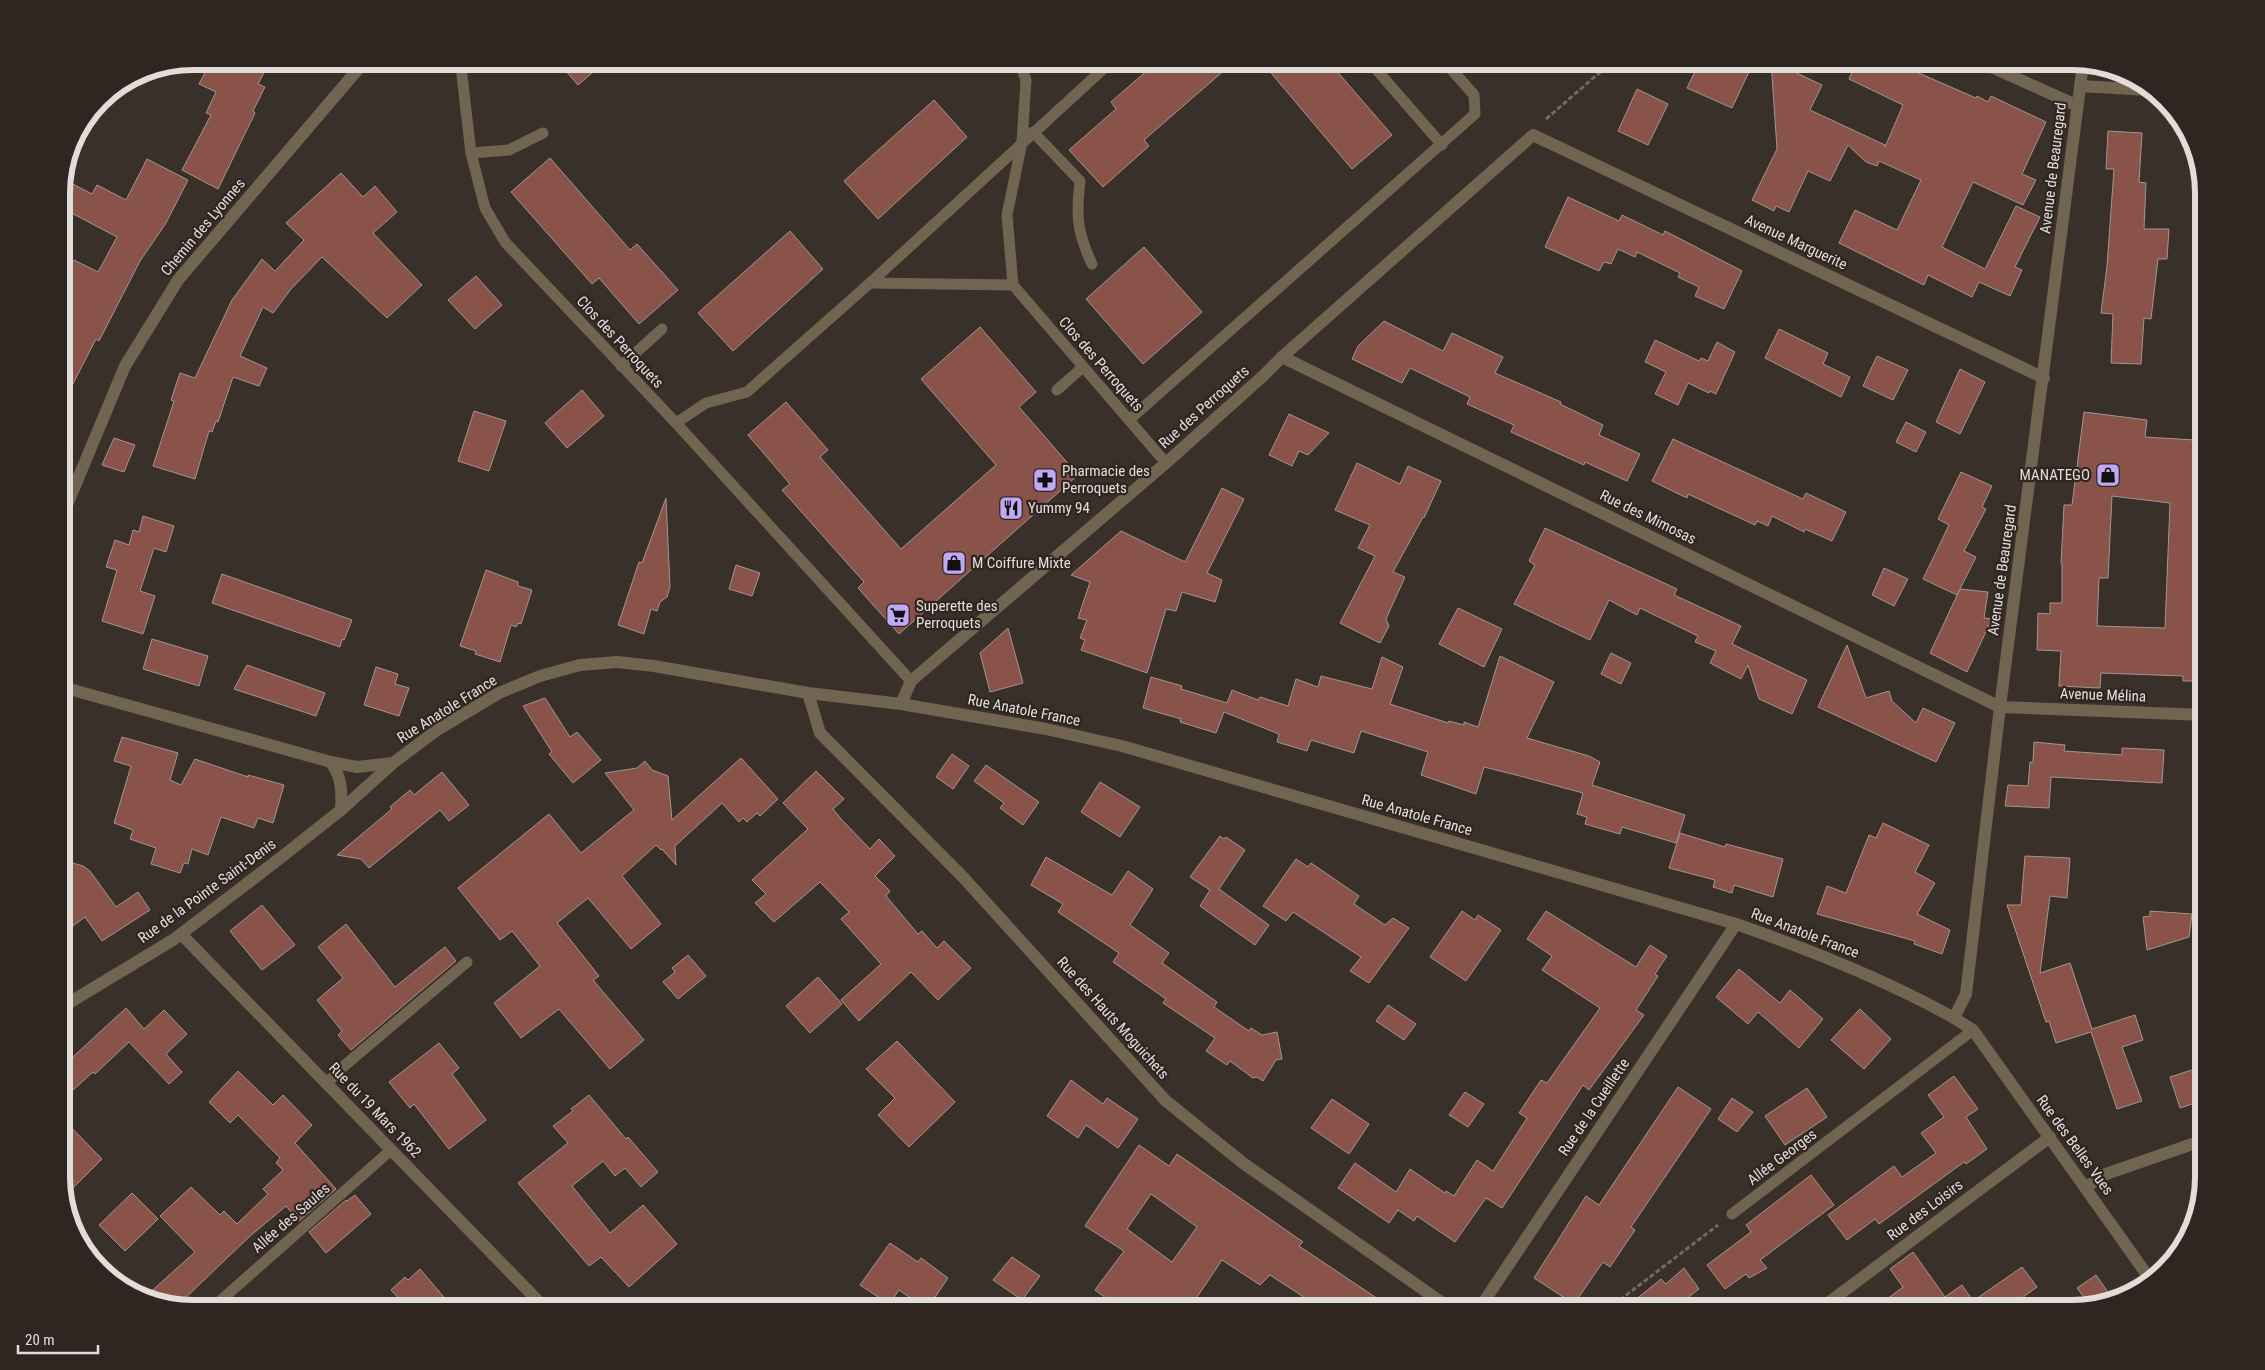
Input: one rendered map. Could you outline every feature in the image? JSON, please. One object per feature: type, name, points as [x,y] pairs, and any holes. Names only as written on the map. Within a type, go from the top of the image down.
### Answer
[{"type":"street","name":"Chemin des Lyonnes","points":[[70,498],[125,366],[178,280],[357,70]]},
{"type":"street","points":[[1999,70],[2076,104]]},
{"type":"street","name":"Avenue de Beauregard","points":[[1954,1018],[1966,994],[2000,707],[2044,378],[2076,104],[2082,71]]},
{"type":"street","points":[[2080,86],[2139,89]]},
{"type":"street","name":"Rue des Perroquets","points":[[901,704],[911,681],[1166,463],[1282,357],[1533,135]]},
{"type":"street","name":"Avenue Marguerite","points":[[1533,135],[2044,378]]},
{"type":"street","name":"Rue des Mimosas","points":[[1282,357],[2000,707]]},
{"type":"street","name":"Rue Anatole France","points":[[70,689],[331,762],[357,767],[392,763],[437,730],[499,693],[540,676],[580,665],[617,662],[654,666],[808,693],[901,704],[1046,729],[1122,746],[1736,924],[1794,944],[1863,972],[1954,1018],[1973,1030]]},
{"type":"street","name":"Rue des Hauts Moguichets","points":[[808,693],[820,734],[962,876],[1166,1101],[1244,1163],[1438,1300]]},
{"type":"street","name":"Avenue Mélina","points":[[2000,707],[2195,715]]},
{"type":"street","points":[[331,762],[339,774],[342,784],[341,810]]},
{"type":"street","name":"Rue de la Pointe Saint-Denis","points":[[70,1002],[181,934],[341,810],[392,763]]},
{"type":"street","name":"Rue de la Cueillette","points":[[1486,1300],[1736,924]]},
{"type":"street","name":"Rue du 19 Mars 1962","points":[[181,934],[537,1300]]},
{"type":"street","name":"Rue des Belles Vues","points":[[1973,1030],[2147,1275]]},
{"type":"street","name":"Rue des Loisirs","points":[[1832,1300],[2050,1137]]},
{"type":"street","points":[[2086,1187],[2106,1174],[2195,1143]]},
{"type":"lane","name":"Clos des Perroquets","points":[[460,70],[471,153],[484,208],[505,242],[676,424],[911,681]]},
{"type":"lane","points":[[870,283],[1013,285],[1007,216],[1022,142],[1026,80],[1022,70]]},
{"type":"lane","points":[[676,424],[706,403],[747,392],[870,283],[1102,70]]},
{"type":"lane","points":[[1377,70],[1442,145]]},
{"type":"lane","points":[[1129,420],[1476,114],[1474,95],[1452,70]]},
{"type":"lane","points":[[1033,132],[1080,181],[1076,212],[1082,242],[1092,264]]},
{"type":"lane","points":[[471,153],[509,150],[543,133]]},
{"type":"lane","name":"Clos des Perroquets","points":[[1013,285],[1166,463]]},
{"type":"lane","points":[[622,366],[662,329]]},
{"type":"lane","points":[[1057,390],[1083,367]]},
{"type":"lane","points":[[326,1084],[344,1066],[467,962]]},
{"type":"lane","name":"Allée Georges","points":[[1732,1214],[1973,1030]]},
{"type":"lane","name":"Allée des Saules","points":[[221,1300],[391,1150]]},
{"type":"path","points":[[1533,135],[1541,123],[1603,70]]},
{"type":"path","points":[[1620,1300],[1732,1214]]},
{"type":"building","points":[[206,70],[265,70],[258,84],[265,87],[253,111],[255,113],[218,189],[182,170],[211,115],[206,113],[216,92],[199,84]]},
{"type":"building","points":[[565,70],[596,70],[578,85]]},
{"type":"building","points":[[1148,70],[1225,70],[1144,140],[1149,146],[1103,187],[1069,150],[1116,109],[1111,102]]},
{"type":"building","points":[[1269,70],[1336,70],[1392,135],[1352,169]]},
{"type":"building","points":[[1696,70],[1750,70],[1732,108],[1687,88]]},
{"type":"building","points":[[1772,70],[1790,70],[1822,85],[1810,110],[1885,145],[1885,147],[1903,105],[1849,79],[1853,70],[1912,70],[1988,102],[1991,96],[2046,122],[2022,174],[2036,180],[2023,205],[1973,182],[1942,247],[1985,269],[2016,206],[2040,217],[2015,267],[2022,270],[2010,296],[1979,282],[1972,297],[1928,275],[1924,285],[1839,243],[1855,210],[1897,230],[1921,180],[1879,161],[1877,166],[1866,162],[1848,145],[1830,181],[1808,171],[1789,212],[1776,206],[1774,211],[1752,200],[1777,149]]},
{"type":"building","points":[[1637,89],[1668,104],[1648,145],[1618,131]]},
{"type":"building","points":[[934,100],[967,137],[878,219],[844,181]]},
{"type":"building","points":[[2108,131],[2142,133],[2139,182],[2146,183],[2144,229],[2169,229],[2167,259],[2158,259],[2151,319],[2144,318],[2141,364],[2111,363],[2113,314],[2101,313],[2107,266],[2114,169],[2106,169]]},
{"type":"building","points":[[550,158],[630,250],[637,244],[678,290],[639,324],[599,278],[592,284],[511,192]]},
{"type":"building","points":[[147,159],[188,180],[166,223],[140,261],[99,341],[96,339],[70,389],[70,267],[74,260],[98,272],[117,237],[70,212],[70,183],[92,194],[97,185],[126,200]]},
{"type":"building","points":[[341,173],[363,197],[375,186],[397,212],[373,233],[422,285],[387,318],[322,257],[291,289],[273,313],[263,307],[240,356],[267,368],[259,386],[233,377],[218,422],[216,421],[212,432],[209,431],[195,479],[153,466],[174,401],[171,400],[180,373],[195,378],[232,300],[262,259],[275,271],[304,240],[286,223]]},
{"type":"building","points":[[1568,197],[1619,221],[1622,215],[1663,235],[1665,231],[1742,271],[1724,309],[1695,296],[1699,287],[1678,277],[1680,273],[1637,252],[1635,257],[1618,249],[1611,264],[1604,262],[1599,271],[1545,247]]},
{"type":"building","points":[[790,231],[823,269],[733,351],[698,313]]},
{"type":"building","points":[[1144,247],[1202,312],[1143,364],[1086,299]]},
{"type":"building","points":[[476,276],[502,305],[475,329],[448,300]]},
{"type":"building","points":[[1384,321],[1443,351],[1452,333],[1503,357],[1495,373],[1561,402],[1560,404],[1603,425],[1599,435],[1640,454],[1627,481],[1585,462],[1584,465],[1511,432],[1514,425],[1467,404],[1470,397],[1410,368],[1402,383],[1352,359],[1358,346]]},
{"type":"building","points":[[980,327],[1036,392],[1019,407],[1078,475],[899,634],[858,588],[864,582],[782,490],[790,484],[748,435],[786,402],[828,450],[820,457],[901,549],[996,465],[921,379]]},
{"type":"building","points":[[1779,329],[1828,353],[1823,364],[1850,377],[1841,397],[1765,358]]},
{"type":"building","points":[[1655,340],[1699,361],[1701,358],[1708,361],[1717,342],[1735,352],[1716,394],[1710,391],[1709,393],[1688,383],[1678,405],[1655,394],[1666,372],[1645,362]]},
{"type":"building","points":[[1877,356],[1908,370],[1893,400],[1863,386]]},
{"type":"building","points":[[1960,369],[1985,382],[1960,434],[1936,422]]},
{"type":"building","points":[[582,390],[604,416],[567,448],[545,423]]},
{"type":"building","points":[[474,411],[506,421],[489,471],[458,461]]},
{"type":"building","points":[[2084,412],[2147,420],[2145,437],[2195,440],[2195,681],[2183,681],[2183,676],[2101,673],[2100,688],[2059,686],[2061,651],[2037,650],[2038,613],[2050,614],[2050,603],[2062,603],[2061,563],[2064,505],[2072,505]],"holes":[[[2112,496],[2170,503],[2165,628],[2097,626],[2099,578],[2108,578]]]},
{"type":"building","points":[[1289,414],[1329,433],[1308,455],[1299,451],[1292,466],[1269,455]]},
{"type":"building","points":[[1906,422],[1926,432],[1916,452],[1896,442]]},
{"type":"building","points":[[114,438],[135,445],[124,472],[102,465]]},
{"type":"building","points":[[1673,439],[1803,499],[1806,493],[1846,512],[1832,541],[1805,529],[1804,532],[1772,516],[1768,526],[1757,521],[1755,525],[1688,494],[1687,498],[1652,481]]},
{"type":"building","points":[[1357,463],[1400,484],[1408,466],[1441,481],[1424,518],[1393,572],[1405,577],[1386,619],[1389,626],[1380,643],[1340,623],[1375,556],[1358,548],[1370,525],[1335,510]]},
{"type":"building","points":[[1961,472],[1992,486],[1982,507],[1986,509],[1964,551],[1976,557],[1957,595],[1923,579],[1949,525],[1938,519]]},
{"type":"building","points":[[1222,488],[1244,499],[1207,573],[1222,580],[1215,602],[1182,592],[1176,611],[1166,609],[1147,673],[1081,650],[1085,640],[1080,638],[1087,620],[1078,618],[1090,582],[1071,575],[1121,531],[1185,562]]},
{"type":"building","points":[[666,498],[670,587],[667,597],[660,602],[657,611],[651,609],[644,634],[618,625],[639,562],[642,563]]},
{"type":"building","points":[[143,516],[174,526],[166,552],[154,548],[140,591],[155,596],[143,634],[102,621],[117,570],[106,567],[115,540],[129,545],[133,530],[139,532]]},
{"type":"building","points":[[1545,528],[1677,589],[1674,595],[1741,626],[1732,644],[1807,680],[1792,714],[1759,699],[1748,665],[1741,679],[1710,663],[1716,651],[1695,642],[1698,636],[1640,608],[1637,615],[1609,600],[1590,640],[1514,604],[1535,565],[1529,561]]},
{"type":"building","points":[[736,565],[760,573],[752,596],[729,589]]},
{"type":"building","points":[[1884,568],[1908,579],[1894,606],[1872,595]]},
{"type":"building","points":[[486,570],[518,582],[518,586],[532,590],[521,624],[518,623],[516,627],[511,625],[500,662],[475,654],[476,651],[460,646]]},
{"type":"building","points":[[222,574],[352,620],[340,647],[212,603]]},
{"type":"building","points":[[1960,589],[1988,592],[1984,618],[1992,619],[1967,672],[1930,653]]},
{"type":"building","points":[[1458,608],[1502,629],[1484,667],[1439,644]]},
{"type":"building","points":[[1008,628],[1023,683],[990,692],[980,653]]},
{"type":"building","points":[[152,639],[208,656],[199,686],[143,669]]},
{"type":"building","points":[[1847,645],[1866,698],[1889,691],[1892,701],[1916,723],[1923,708],[1955,723],[1936,762],[1818,707]]},
{"type":"building","points":[[1611,653],[1631,663],[1621,684],[1601,674]]},
{"type":"building","points":[[1500,656],[1554,682],[1527,738],[1589,756],[1600,762],[1592,785],[1685,815],[1676,843],[1622,827],[1620,834],[1585,824],[1587,817],[1577,814],[1583,793],[1520,776],[1484,767],[1476,794],[1421,775],[1428,752],[1361,731],[1354,753],[1311,740],[1307,751],[1277,742],[1279,734],[1224,712],[1216,733],[1180,722],[1181,719],[1143,708],[1151,677],[1182,686],[1181,689],[1227,703],[1232,690],[1258,700],[1260,697],[1288,706],[1296,679],[1318,687],[1321,676],[1372,689],[1382,657],[1403,667],[1390,704],[1448,723],[1449,721],[1464,725],[1464,722],[1478,727]]},
{"type":"building","points":[[247,665],[325,693],[316,716],[234,689]]},
{"type":"building","points":[[376,667],[398,674],[395,684],[409,688],[399,716],[364,705]]},
{"type":"building","points":[[545,698],[570,737],[577,732],[601,760],[573,783],[549,754],[552,752],[523,706]]},
{"type":"building","points":[[122,737],[178,753],[170,780],[181,785],[195,759],[248,777],[248,775],[284,785],[273,823],[258,818],[254,828],[221,817],[208,855],[192,849],[188,864],[184,863],[180,873],[151,864],[156,848],[130,839],[133,830],[114,823],[131,766],[114,761]]},
{"type":"building","points":[[2034,742],[2065,745],[2064,751],[2122,755],[2122,748],[2164,750],[2162,783],[2051,777],[2049,808],[2005,806],[2008,785],[2028,786],[2030,762],[2033,762]]},
{"type":"building","points":[[952,754],[969,766],[953,789],[936,777]]},
{"type":"building","points":[[741,758],[778,799],[760,816],[757,813],[747,822],[743,818],[739,822],[722,803],[675,846],[676,865],[656,845],[622,876],[661,924],[631,949],[588,898],[557,923],[599,976],[593,980],[644,1040],[610,1069],[559,1009],[521,1038],[494,1003],[540,966],[512,931],[500,940],[458,888],[549,814],[581,853],[634,810],[605,773],[637,768],[645,761],[652,770],[668,776],[672,820]]},
{"type":"building","points":[[986,765],[1039,802],[1023,825],[1000,808],[1004,803],[974,781]]},
{"type":"building","points":[[816,771],[844,799],[833,809],[842,820],[870,849],[879,839],[895,856],[875,876],[890,891],[886,896],[918,934],[922,931],[937,948],[944,941],[971,968],[938,1000],[911,972],[859,1021],[841,1000],[881,964],[841,919],[849,912],[820,882],[774,922],[755,903],[766,894],[752,880],[808,829],[783,803]]},
{"type":"building","points":[[442,772],[469,805],[449,821],[440,810],[369,868],[361,859],[337,855],[392,809],[390,807],[410,790],[414,795]]},
{"type":"building","points":[[1100,782],[1140,807],[1120,837],[1081,812]]},
{"type":"building","points":[[1883,823],[1929,845],[1915,872],[1935,883],[1917,914],[1950,930],[1942,954],[1914,944],[1915,941],[1817,914],[1827,886],[1846,893],[1869,835],[1876,838]]},
{"type":"building","points":[[1680,833],[1725,847],[1726,844],[1783,859],[1773,897],[1734,885],[1732,893],[1713,887],[1715,880],[1669,868]]},
{"type":"building","points":[[1220,836],[1224,839],[1226,837],[1245,850],[1219,889],[1269,925],[1255,945],[1200,906],[1210,890],[1190,877]]},
{"type":"building","points":[[2025,856],[2070,858],[2067,898],[2050,896],[2040,973],[2070,963],[2092,1029],[2135,1015],[2143,1040],[2122,1047],[2142,1101],[2117,1109],[2091,1032],[2056,1043],[2049,1021],[2046,1022],[2007,905],[2021,905]]},
{"type":"building","points":[[1046,857],[1112,895],[1128,871],[1153,889],[1130,925],[1169,953],[1162,963],[1217,1002],[1214,1007],[1249,1031],[1251,1028],[1262,1035],[1277,1032],[1282,1059],[1276,1060],[1263,1081],[1257,1077],[1253,1078],[1230,1061],[1227,1065],[1206,1051],[1215,1038],[1163,1003],[1166,999],[1113,962],[1119,953],[1058,912],[1063,904],[1031,885]]},
{"type":"building","points":[[1296,859],[1308,867],[1311,863],[1359,896],[1354,904],[1385,925],[1393,918],[1409,928],[1369,983],[1350,971],[1361,957],[1293,912],[1286,921],[1263,906]]},
{"type":"building","points":[[70,862],[83,866],[90,871],[116,907],[138,892],[150,910],[102,941],[85,917],[70,928]]},
{"type":"building","points":[[262,905],[295,945],[262,970],[230,931]]},
{"type":"building","points":[[1462,911],[1475,920],[1478,915],[1501,930],[1466,981],[1430,957]]},
{"type":"building","points":[[1546,911],[1636,967],[1650,945],[1667,956],[1655,974],[1658,976],[1636,1010],[1644,1015],[1589,1090],[1583,1085],[1502,1208],[1486,1198],[1455,1242],[1417,1216],[1414,1221],[1398,1210],[1389,1223],[1338,1188],[1355,1163],[1396,1192],[1410,1169],[1445,1193],[1446,1191],[1454,1196],[1477,1160],[1493,1171],[1527,1118],[1519,1113],[1541,1080],[1547,1083],[1600,1008],[1542,970],[1552,956],[1527,939]]},
{"type":"building","points":[[2150,911],[2192,914],[2189,937],[2147,950],[2143,917],[2150,916]]},
{"type":"building","points":[[346,924],[395,987],[445,947],[456,961],[351,1050],[338,1035],[342,1031],[317,1000],[343,978],[318,947]]},
{"type":"building","points":[[688,955],[706,976],[678,999],[663,982],[675,972],[672,968]]},
{"type":"building","points":[[1739,969],[1780,1003],[1790,990],[1823,1019],[1799,1048],[1758,1012],[1748,1024],[1716,997]]},
{"type":"building","points":[[818,977],[842,1004],[810,1033],[786,1006]]},
{"type":"building","points":[[1388,1005],[1416,1024],[1404,1040],[1376,1021]]},
{"type":"building","points":[[126,1008],[144,1029],[164,1010],[187,1034],[166,1054],[182,1072],[169,1084],[129,1042],[95,1074],[93,1072],[70,1093],[70,1060]]},
{"type":"building","points":[[1860,1009],[1891,1039],[1864,1069],[1831,1040]]},
{"type":"building","points":[[897,1041],[955,1102],[909,1147],[878,1115],[895,1098],[866,1069]]},
{"type":"building","points":[[439,1043],[459,1068],[452,1074],[486,1120],[449,1149],[414,1104],[410,1108],[389,1082]]},
{"type":"building","points":[[2195,1069],[2195,1103],[2180,1108],[2170,1077]]},
{"type":"building","points":[[238,1071],[273,1105],[283,1095],[312,1125],[295,1143],[336,1189],[299,1221],[286,1206],[249,1237],[184,1299],[161,1296],[150,1292],[195,1252],[160,1216],[191,1187],[220,1215],[224,1211],[237,1224],[268,1194],[263,1189],[283,1170],[276,1163],[280,1158],[238,1115],[230,1123],[209,1102]]},
{"type":"building","points":[[1954,1076],[1978,1109],[1966,1117],[1987,1149],[1966,1164],[1964,1162],[1879,1224],[1875,1219],[1847,1240],[1828,1215],[1894,1166],[1902,1177],[1936,1153],[1921,1133],[1944,1117],[1928,1095]]},
{"type":"building","points":[[1071,1080],[1103,1104],[1107,1098],[1138,1119],[1118,1148],[1086,1125],[1078,1138],[1047,1116]]},
{"type":"building","points":[[1678,1087],[1711,1109],[1631,1227],[1635,1230],[1610,1267],[1603,1262],[1577,1300],[1568,1300],[1534,1278],[1586,1196],[1599,1205]]},
{"type":"building","points":[[1807,1088],[1827,1117],[1785,1145],[1765,1116]]},
{"type":"building","points":[[1465,1092],[1484,1104],[1468,1127],[1449,1115]]},
{"type":"building","points":[[589,1095],[626,1139],[628,1137],[658,1172],[641,1187],[625,1168],[615,1176],[603,1161],[572,1186],[610,1233],[643,1205],[677,1244],[629,1287],[601,1257],[589,1266],[518,1183],[568,1143],[553,1126],[573,1111],[571,1109]]},
{"type":"building","points":[[1732,1098],[1753,1112],[1737,1132],[1718,1119]]},
{"type":"building","points":[[1332,1099],[1369,1124],[1349,1154],[1311,1128]]},
{"type":"building","points":[[70,1126],[102,1159],[71,1190]]},
{"type":"building","points":[[1139,1145],[1169,1166],[1177,1154],[1303,1242],[1299,1246],[1380,1300],[1308,1300],[1270,1275],[1260,1285],[1222,1260],[1195,1300],[1109,1300],[1095,1290],[1124,1251],[1085,1226]],"holes":[[[1151,1194],[1197,1227],[1172,1262],[1127,1229]]]},
{"type":"building","points":[[1811,1175],[1834,1205],[1760,1260],[1767,1268],[1749,1278],[1746,1274],[1725,1289],[1707,1265],[1751,1232],[1746,1225]]},
{"type":"building","points":[[132,1193],[158,1219],[125,1251],[99,1225]]},
{"type":"building","points":[[355,1195],[371,1214],[326,1253],[309,1232],[346,1200]]},
{"type":"building","points":[[890,1243],[918,1262],[921,1258],[948,1278],[933,1300],[914,1300],[899,1290],[892,1300],[883,1300],[860,1285]]},
{"type":"building","points":[[1913,1252],[1945,1297],[1962,1285],[1972,1300],[1886,1300],[1903,1287],[1890,1269]]},
{"type":"building","points":[[1012,1257],[1040,1276],[1022,1300],[993,1280]]},
{"type":"building","points":[[2022,1267],[2037,1287],[2019,1300],[1974,1300]]},
{"type":"building","points":[[1684,1268],[1699,1289],[1685,1300],[1635,1300],[1661,1279],[1666,1284]]},
{"type":"building","points":[[420,1269],[446,1300],[400,1300],[391,1290],[405,1277],[408,1280]]},
{"type":"building","points":[[2096,1275],[2109,1294],[2085,1299],[2077,1288]]},
{"type":"place","name":"MANATEGO","points":[[2108,475]]},
{"type":"place","name":"Pharmacie des Perroquets","points":[[1045,480]]},
{"type":"place","name":"Yummy 94","points":[[1011,508]]},
{"type":"place","name":"M Coiffure Mixte","points":[[954,563]]},
{"type":"place","name":"Superette des Perroquets","points":[[898,615]]}]
